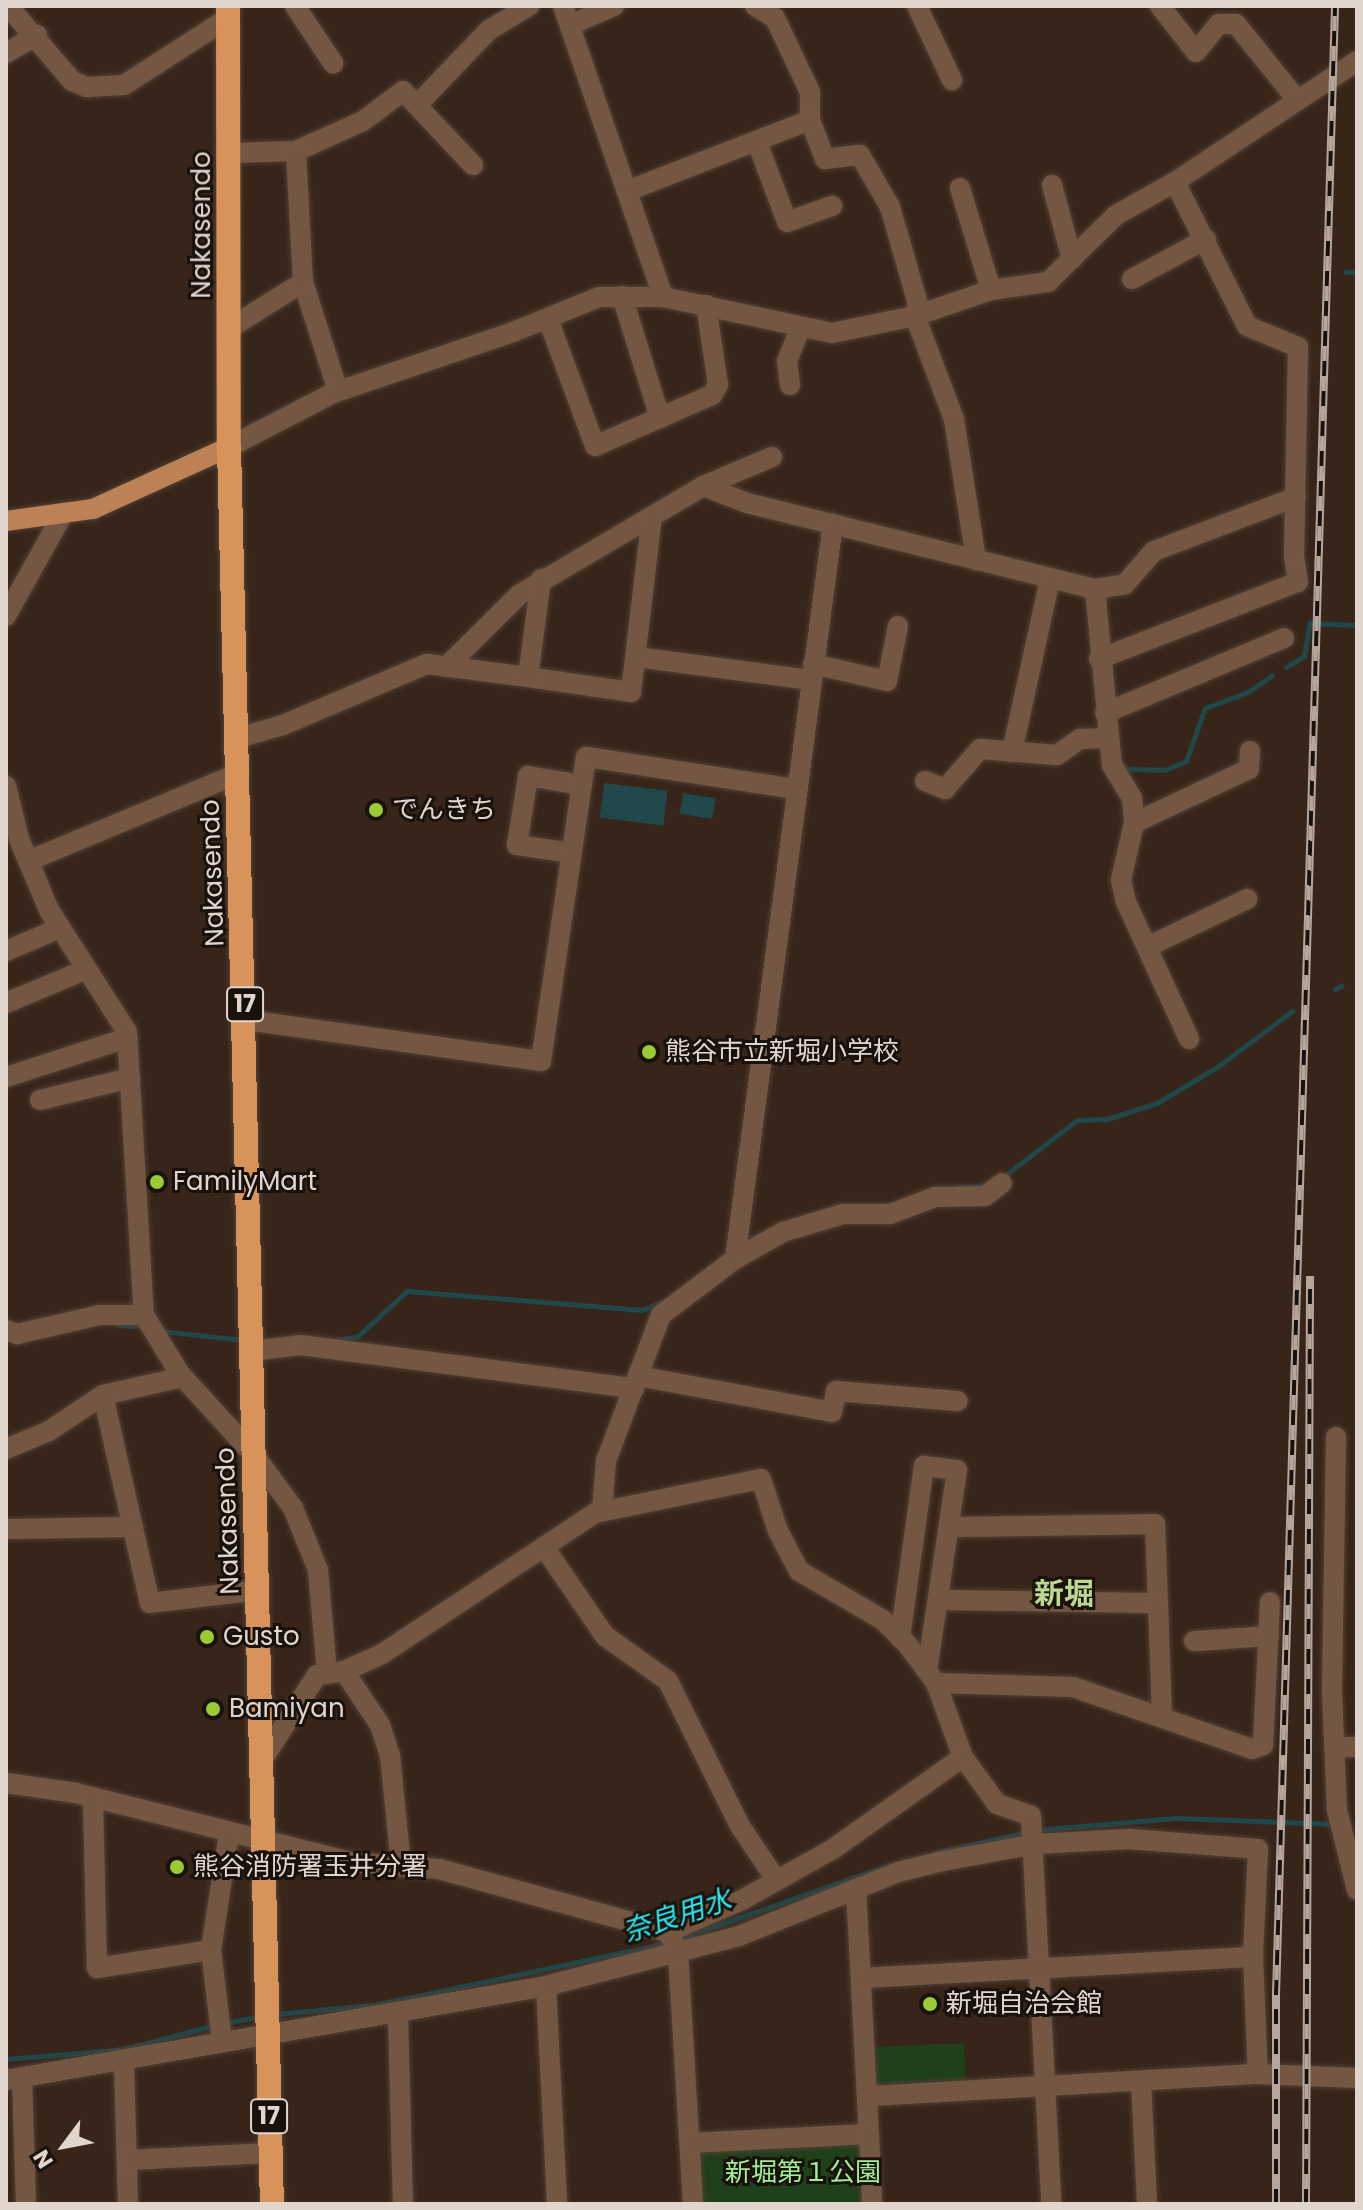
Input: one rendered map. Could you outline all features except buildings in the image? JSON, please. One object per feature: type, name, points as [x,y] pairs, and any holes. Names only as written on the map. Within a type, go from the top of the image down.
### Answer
[{"type":"highway","name":"Nakasendo","points":[[228,12],[231,153],[229,447],[264,1757],[266,2022]]},
{"type":"highway","name":"17","points":[[266,2022],[272,2204]]},
{"type":"main road","points":[[6,521],[61,517],[139,492],[229,447]]},
{"type":"street","points":[[8,6],[37,35],[72,81],[87,87],[124,85],[228,12]]},
{"type":"street","points":[[295,6],[333,63]]},
{"type":"street","points":[[417,105],[497,14],[529,6]]},
{"type":"street","points":[[614,6],[566,15],[663,297]]},
{"type":"street","points":[[755,6],[775,18],[810,92],[810,120],[825,159],[860,155],[890,207],[918,304],[915,316],[954,419],[976,560]]},
{"type":"street","points":[[917,6],[952,80]]},
{"type":"street","points":[[1160,6],[1196,52],[1219,24],[1236,24],[1297,100]]},
{"type":"street","points":[[6,53],[37,35]]},
{"type":"street","points":[[229,447],[338,391],[548,319],[599,297],[663,297],[832,333],[915,316],[991,290],[1048,282],[1116,215],[1175,182],[1357,61]]},
{"type":"street","points":[[231,153],[296,151],[363,121],[403,91],[473,165]]},
{"type":"street","points":[[627,191],[810,120]]},
{"type":"street","points":[[757,142],[787,222],[832,206]]},
{"type":"street","points":[[296,151],[303,282],[338,391]]},
{"type":"street","points":[[1099,659],[1298,582],[1298,347],[1247,326],[1175,182]]},
{"type":"street","points":[[1052,185],[1072,259]]},
{"type":"street","points":[[960,188],[991,290]]},
{"type":"street","points":[[1132,279],[1206,239]]},
{"type":"street","points":[[230,328],[303,282]]},
{"type":"street","points":[[622,296],[660,418]]},
{"type":"street","points":[[548,319],[595,446],[712,395],[718,385],[706,305]]},
{"type":"street","points":[[790,385],[787,361],[801,327]]},
{"type":"street","points":[[446,667],[541,579],[703,486],[772,457]]},
{"type":"street","points":[[703,486],[833,524],[1095,589],[1125,584],[1154,551],[1296,497]]},
{"type":"street","points":[[6,616],[61,517]]},
{"type":"street","points":[[238,738],[283,725],[427,664],[631,692],[652,517]]},
{"type":"street","points":[[735,1259],[795,789],[833,524]]},
{"type":"street","points":[[528,677],[541,579]]},
{"type":"street","points":[[1012,752],[1050,579]]},
{"type":"street","points":[[1095,589],[1099,659],[1112,765],[1132,798],[1134,823],[1121,880],[1126,902],[1149,946],[1169,1004],[1189,1039]]},
{"type":"street","points":[[636,657],[887,681],[898,626]]},
{"type":"street","points":[[1105,713],[1284,638]]},
{"type":"street","points":[[925,781],[945,789],[980,749],[1057,755],[1080,739],[1109,738]]},
{"type":"street","points":[[1134,823],[1249,769],[1250,751]]},
{"type":"street","points":[[246,1020],[541,1061],[586,757],[795,789]]},
{"type":"street","points":[[18,853],[239,773]]},
{"type":"street","points":[[572,853],[517,845],[519,831],[528,776],[582,785]]},
{"type":"street","points":[[6,790],[18,853],[127,1038],[144,1315],[183,1377],[254,1455],[306,1534],[318,1570],[335,1671],[380,1725],[390,1755],[401,1866]]},
{"type":"street","points":[[1149,946],[1247,899]]},
{"type":"street","points":[[6,951],[60,928]]},
{"type":"street","points":[[6,1003],[85,970]]},
{"type":"street","points":[[6,1077],[127,1038]]},
{"type":"street","points":[[40,1100],[130,1078]]},
{"type":"street","points":[[602,1510],[606,1461],[661,1315],[735,1259],[783,1232],[843,1214],[890,1214],[935,1197],[985,1196],[1002,1183]]},
{"type":"street","points":[[6,1330],[17,1334],[100,1315],[144,1315]]},
{"type":"street","points":[[251,1351],[301,1345],[636,1382],[832,1412],[836,1391],[958,1401]]},
{"type":"street","points":[[6,1449],[49,1431],[103,1395],[183,1377]]},
{"type":"street","points":[[103,1395],[150,1603],[259,1590]]},
{"type":"street","points":[[1336,1437],[1334,1747],[1337,1810],[1349,1842],[1357,1890]]},
{"type":"street","points":[[900,1638],[924,1466],[957,1470],[938,1600],[932,1676]]},
{"type":"street","points":[[264,1757],[317,1675],[382,1654],[602,1510],[761,1479],[778,1531],[799,1571],[852,1600],[900,1638],[932,1676],[963,1757],[997,1804],[1028,1812],[1033,1833],[1051,2204]]},
{"type":"street","points":[[950,1527],[1155,1524],[1162,1717]]},
{"type":"street","points":[[6,1529],[133,1527]]},
{"type":"street","points":[[544,1547],[605,1636],[668,1681],[740,1826],[775,1878]]},
{"type":"street","points":[[938,1600],[1158,1603]]},
{"type":"street","points":[[932,1676],[1073,1687],[1252,1749],[1263,1745],[1270,1602]]},
{"type":"street","points":[[1194,1641],[1269,1636]]},
{"type":"street","points":[[1334,1747],[1357,1747]]},
{"type":"street","points":[[6,1783],[93,1798],[265,1844],[350,1862],[439,1869],[668,1932],[742,1900],[775,1878],[833,1849],[963,1757]]},
{"type":"street","points":[[93,1798],[97,1968],[211,1950]]},
{"type":"street","points":[[26,2204],[14,2079],[124,2063],[220,2027],[398,2016],[546,1986],[739,1936],[856,1889],[1033,1833],[1182,1840],[1258,1849],[1253,1957],[1258,2074]]},
{"type":"street","points":[[220,2027],[211,1950],[229,1834]]},
{"type":"street","points":[[856,1889],[871,2096],[872,2204]]},
{"type":"street","points":[[668,1932],[678,1952],[693,2204]]},
{"type":"street","points":[[862,1978],[1253,1957]]},
{"type":"street","points":[[546,1986],[557,2204]]},
{"type":"street","points":[[398,2016],[403,2204]]},
{"type":"street","points":[[124,2063],[128,2204]]},
{"type":"street","points":[[871,2096],[1258,2074],[1357,2078]]},
{"type":"street","points":[[1141,2081],[1147,2204]]},
{"type":"street","points":[[690,2143],[869,2134]]},
{"type":"street","points":[[127,2160],[270,2153]]},
{"type":"green space","points":[[964,2043],[966,2081],[880,2085],[874,2080],[873,2047]]},
{"type":"green space","name":"新堀第１公園","points":[[856,2140],[862,2146],[865,2204],[700,2204],[697,2154],[703,2148]]},
{"type":"water","points":[[604,783],[668,791],[663,826],[600,818]]},
{"type":"water","points":[[683,793],[716,798],[712,819],[680,814]]},
{"type":"waterway","points":[[1346,272],[1357,272]]},
{"type":"waterway","points":[[1286,667],[1304,656],[1310,623],[1357,625]]},
{"type":"waterway","points":[[1126,769],[1165,770],[1186,761],[1205,708],[1248,692],[1272,675]]},
{"type":"waterway","points":[[1335,989],[1341,986]]},
{"type":"waterway","points":[[1004,1176],[1077,1120],[1107,1119],[1157,1103],[1217,1067],[1292,1011]]},
{"type":"waterway","points":[[958,1187],[988,1185]]},
{"type":"waterway","points":[[338,1340],[358,1336],[407,1291],[642,1310],[665,1300]]},
{"type":"waterway","points":[[119,1325],[145,1327]]},
{"type":"waterway","points":[[162,1331],[244,1340]]},
{"type":"waterway","name":"奈良用水","points":[[1035,1830],[1175,1818],[1336,1824]]},
{"type":"waterway","name":"奈良用水","points":[[938,1852],[1025,1832]]},
{"type":"waterway","name":"奈良用水","points":[[676,1940],[889,1865]]},
{"type":"waterway","name":"奈良用水","points":[[276,2014],[379,2004],[667,1943]]},
{"type":"waterway","name":"奈良用水","points":[[225,2023],[262,2016]]},
{"type":"waterway","name":"奈良用水","points":[[6,2059],[124,2049],[215,2025]]},
{"type":"railway","points":[[1276,2204],[1276,1995],[1335,6]]},
{"type":"railway","points":[[1306,2204],[1310,1276]]},
{"type":"place","name":"でんきち","points":[[376,810]]},
{"type":"place","name":"熊谷市立新堀小学校","points":[[649,1052]]},
{"type":"place","name":"FamilyMart","points":[[157,1182]]},
{"type":"place","name":"Gusto","points":[[207,1637]]},
{"type":"place","name":"Bamiyan","points":[[213,1709]]},
{"type":"place","name":"熊谷消防署玉井分署","points":[[177,1867]]},
{"type":"place","name":"新堀自治会館","points":[[930,2004]]},
{"type":"district","name":"新堀","points":[[1064,1594]]}]
